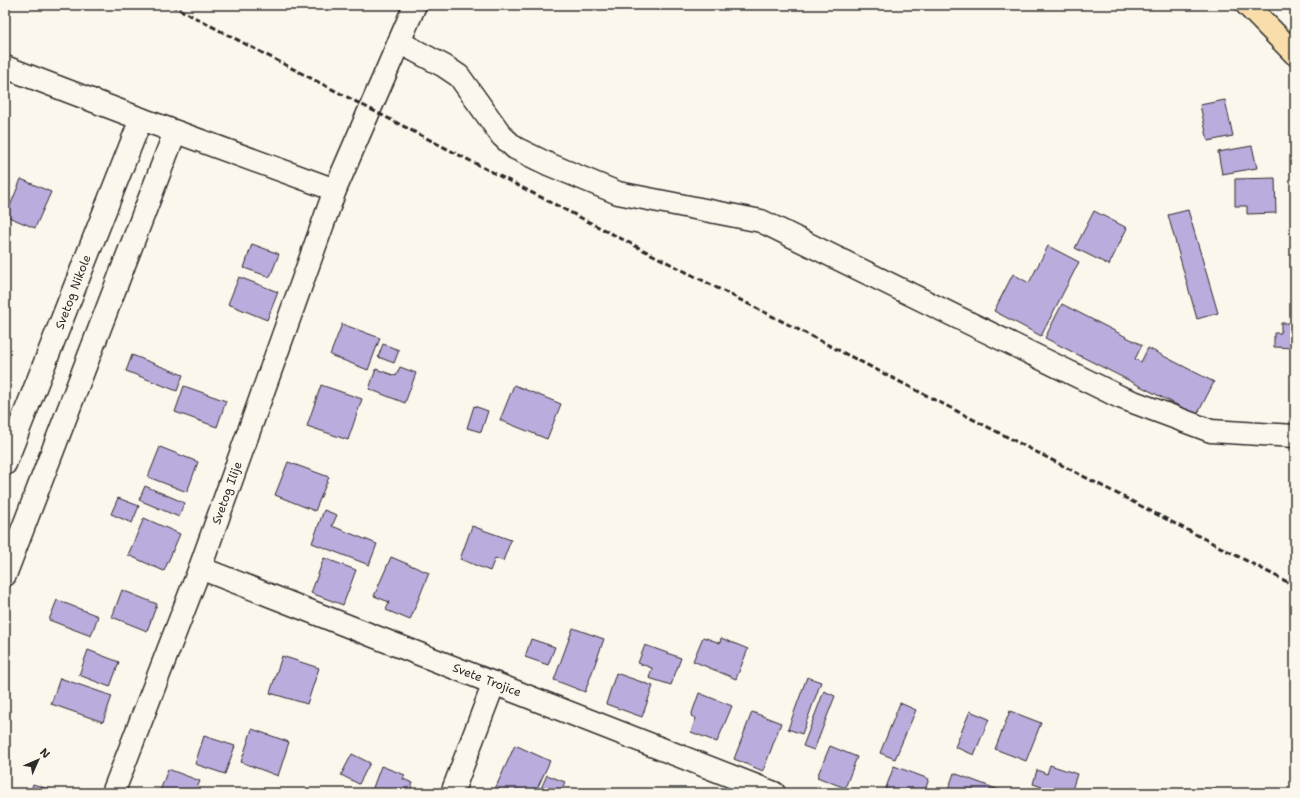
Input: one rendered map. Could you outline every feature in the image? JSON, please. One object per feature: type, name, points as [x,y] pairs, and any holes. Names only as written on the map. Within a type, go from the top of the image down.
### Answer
[{"type":"main road","points":[[1248,5],[1295,54]]},
{"type":"street","name":"Svetog Ilije","points":[[113,793],[200,568],[335,190],[415,5]]},
{"type":"street","points":[[399,42],[444,66],[459,76],[502,136],[515,148],[548,164],[618,193],[761,221],[1120,397],[1211,431],[1295,436]]},
{"type":"street","points":[[5,67],[175,132],[335,190]]},
{"type":"street","name":"Svetog Nikole","points":[[5,464],[141,119]]},
{"type":"street","points":[[5,575],[175,132]]},
{"type":"street","name":"Svete Trojice","points":[[200,568],[774,793]]},
{"type":"street","points":[[452,793],[494,683]]},
{"type":"building","points":[[1225,100],[1233,136],[1208,141],[1200,105]]},
{"type":"building","points":[[1252,146],[1257,168],[1222,174],[1218,152]]},
{"type":"building","points":[[1275,178],[1276,213],[1247,214],[1247,206],[1235,206],[1235,179]]},
{"type":"building","points":[[21,179],[51,192],[35,228],[6,216]]},
{"type":"building","points":[[1188,210],[1218,313],[1197,319],[1168,215]]},
{"type":"building","points":[[1094,211],[1127,228],[1109,265],[1075,248]]},
{"type":"building","points":[[252,244],[279,254],[270,277],[244,268]]},
{"type":"building","points":[[1048,246],[1079,262],[1041,336],[994,311],[1013,274],[1029,283]]},
{"type":"building","points":[[239,277],[278,292],[267,320],[228,304]]},
{"type":"building","points":[[1062,304],[1142,345],[1135,359],[1141,362],[1148,348],[1214,382],[1197,415],[1045,338]]},
{"type":"building","points":[[1281,323],[1295,323],[1295,348],[1274,347],[1274,333],[1281,333]]},
{"type":"building","points":[[342,324],[380,338],[368,370],[330,355]]},
{"type":"building","points":[[383,344],[399,350],[394,363],[378,357]]},
{"type":"building","points":[[132,355],[183,375],[177,391],[126,371]]},
{"type":"building","points":[[1295,363],[1295,386],[1292,386]]},
{"type":"building","points":[[400,367],[416,373],[405,403],[369,389],[376,369],[396,376]]},
{"type":"building","points":[[321,385],[362,399],[348,440],[307,426]]},
{"type":"building","points":[[514,385],[561,404],[547,439],[500,420]]},
{"type":"building","points":[[184,386],[226,401],[217,427],[175,412]]},
{"type":"building","points":[[474,406],[488,411],[481,432],[467,428]]},
{"type":"building","points":[[160,447],[198,462],[187,492],[148,477]]},
{"type":"building","points":[[288,462],[329,477],[315,511],[275,495]]},
{"type":"building","points":[[145,486],[185,503],[179,517],[139,500]]},
{"type":"building","points":[[118,498],[139,506],[132,523],[111,514]]},
{"type":"building","points":[[324,510],[337,515],[332,526],[377,544],[369,565],[312,543]]},
{"type":"building","points":[[144,518],[180,534],[164,571],[128,555]]},
{"type":"building","points":[[472,526],[511,540],[503,561],[495,558],[490,571],[460,559]]},
{"type":"building","points":[[391,557],[429,573],[410,620],[386,610],[389,602],[374,596]]},
{"type":"building","points":[[324,558],[356,570],[343,605],[311,593]]},
{"type":"building","points":[[122,590],[157,604],[147,631],[112,617]]},
{"type":"building","points":[[57,600],[98,616],[91,636],[49,620]]},
{"type":"building","points":[[573,628],[604,639],[585,692],[554,680]]},
{"type":"building","points":[[703,637],[720,643],[721,638],[748,649],[736,679],[693,661]]},
{"type":"building","points":[[531,639],[555,647],[548,665],[525,657]]},
{"type":"building","points":[[645,645],[681,658],[671,685],[649,678],[652,668],[638,663]]},
{"type":"building","points":[[88,650],[119,662],[110,687],[79,675]]},
{"type":"building","points":[[282,656],[319,668],[307,704],[270,693]]},
{"type":"building","points":[[616,673],[653,686],[642,717],[606,704]]},
{"type":"building","points":[[807,677],[821,682],[802,734],[788,729]]},
{"type":"building","points":[[60,678],[112,696],[103,722],[51,704]]},
{"type":"building","points":[[824,691],[835,696],[814,750],[803,746]]},
{"type":"building","points":[[699,693],[732,706],[717,742],[691,732],[696,718],[691,716]]},
{"type":"building","points":[[900,703],[916,710],[895,759],[880,753]]},
{"type":"building","points":[[970,711],[989,719],[974,755],[955,747]]},
{"type":"building","points":[[1010,711],[1041,723],[1026,761],[995,749]]},
{"type":"building","points":[[752,712],[781,723],[763,771],[734,759]]},
{"type":"building","points":[[252,729],[289,742],[278,776],[241,762]]},
{"type":"building","points":[[204,736],[235,746],[225,774],[195,764]]},
{"type":"building","points":[[515,745],[550,761],[535,793],[505,793],[495,789]]},
{"type":"building","points":[[830,746],[857,757],[845,788],[817,777]]},
{"type":"building","points":[[352,754],[370,763],[359,784],[341,775]]},
{"type":"building","points":[[1050,765],[1077,774],[1071,793],[1060,793],[1033,784],[1037,770],[1047,774]]},
{"type":"building","points":[[381,766],[405,775],[403,779],[413,783],[409,793],[371,793]]},
{"type":"building","points":[[894,766],[929,779],[924,793],[884,793]]},
{"type":"building","points":[[168,769],[200,781],[195,793],[164,793],[160,791]]},
{"type":"building","points":[[954,773],[1007,793],[947,793]]},
{"type":"building","points":[[547,775],[565,782],[560,793],[539,793]]},
{"type":"building","points":[[33,784],[60,793],[30,793]]},
{"type":"building","points":[[1213,788],[1224,793],[1211,793]]},
{"type":"railway","points":[[171,5],[1295,586]]}]
